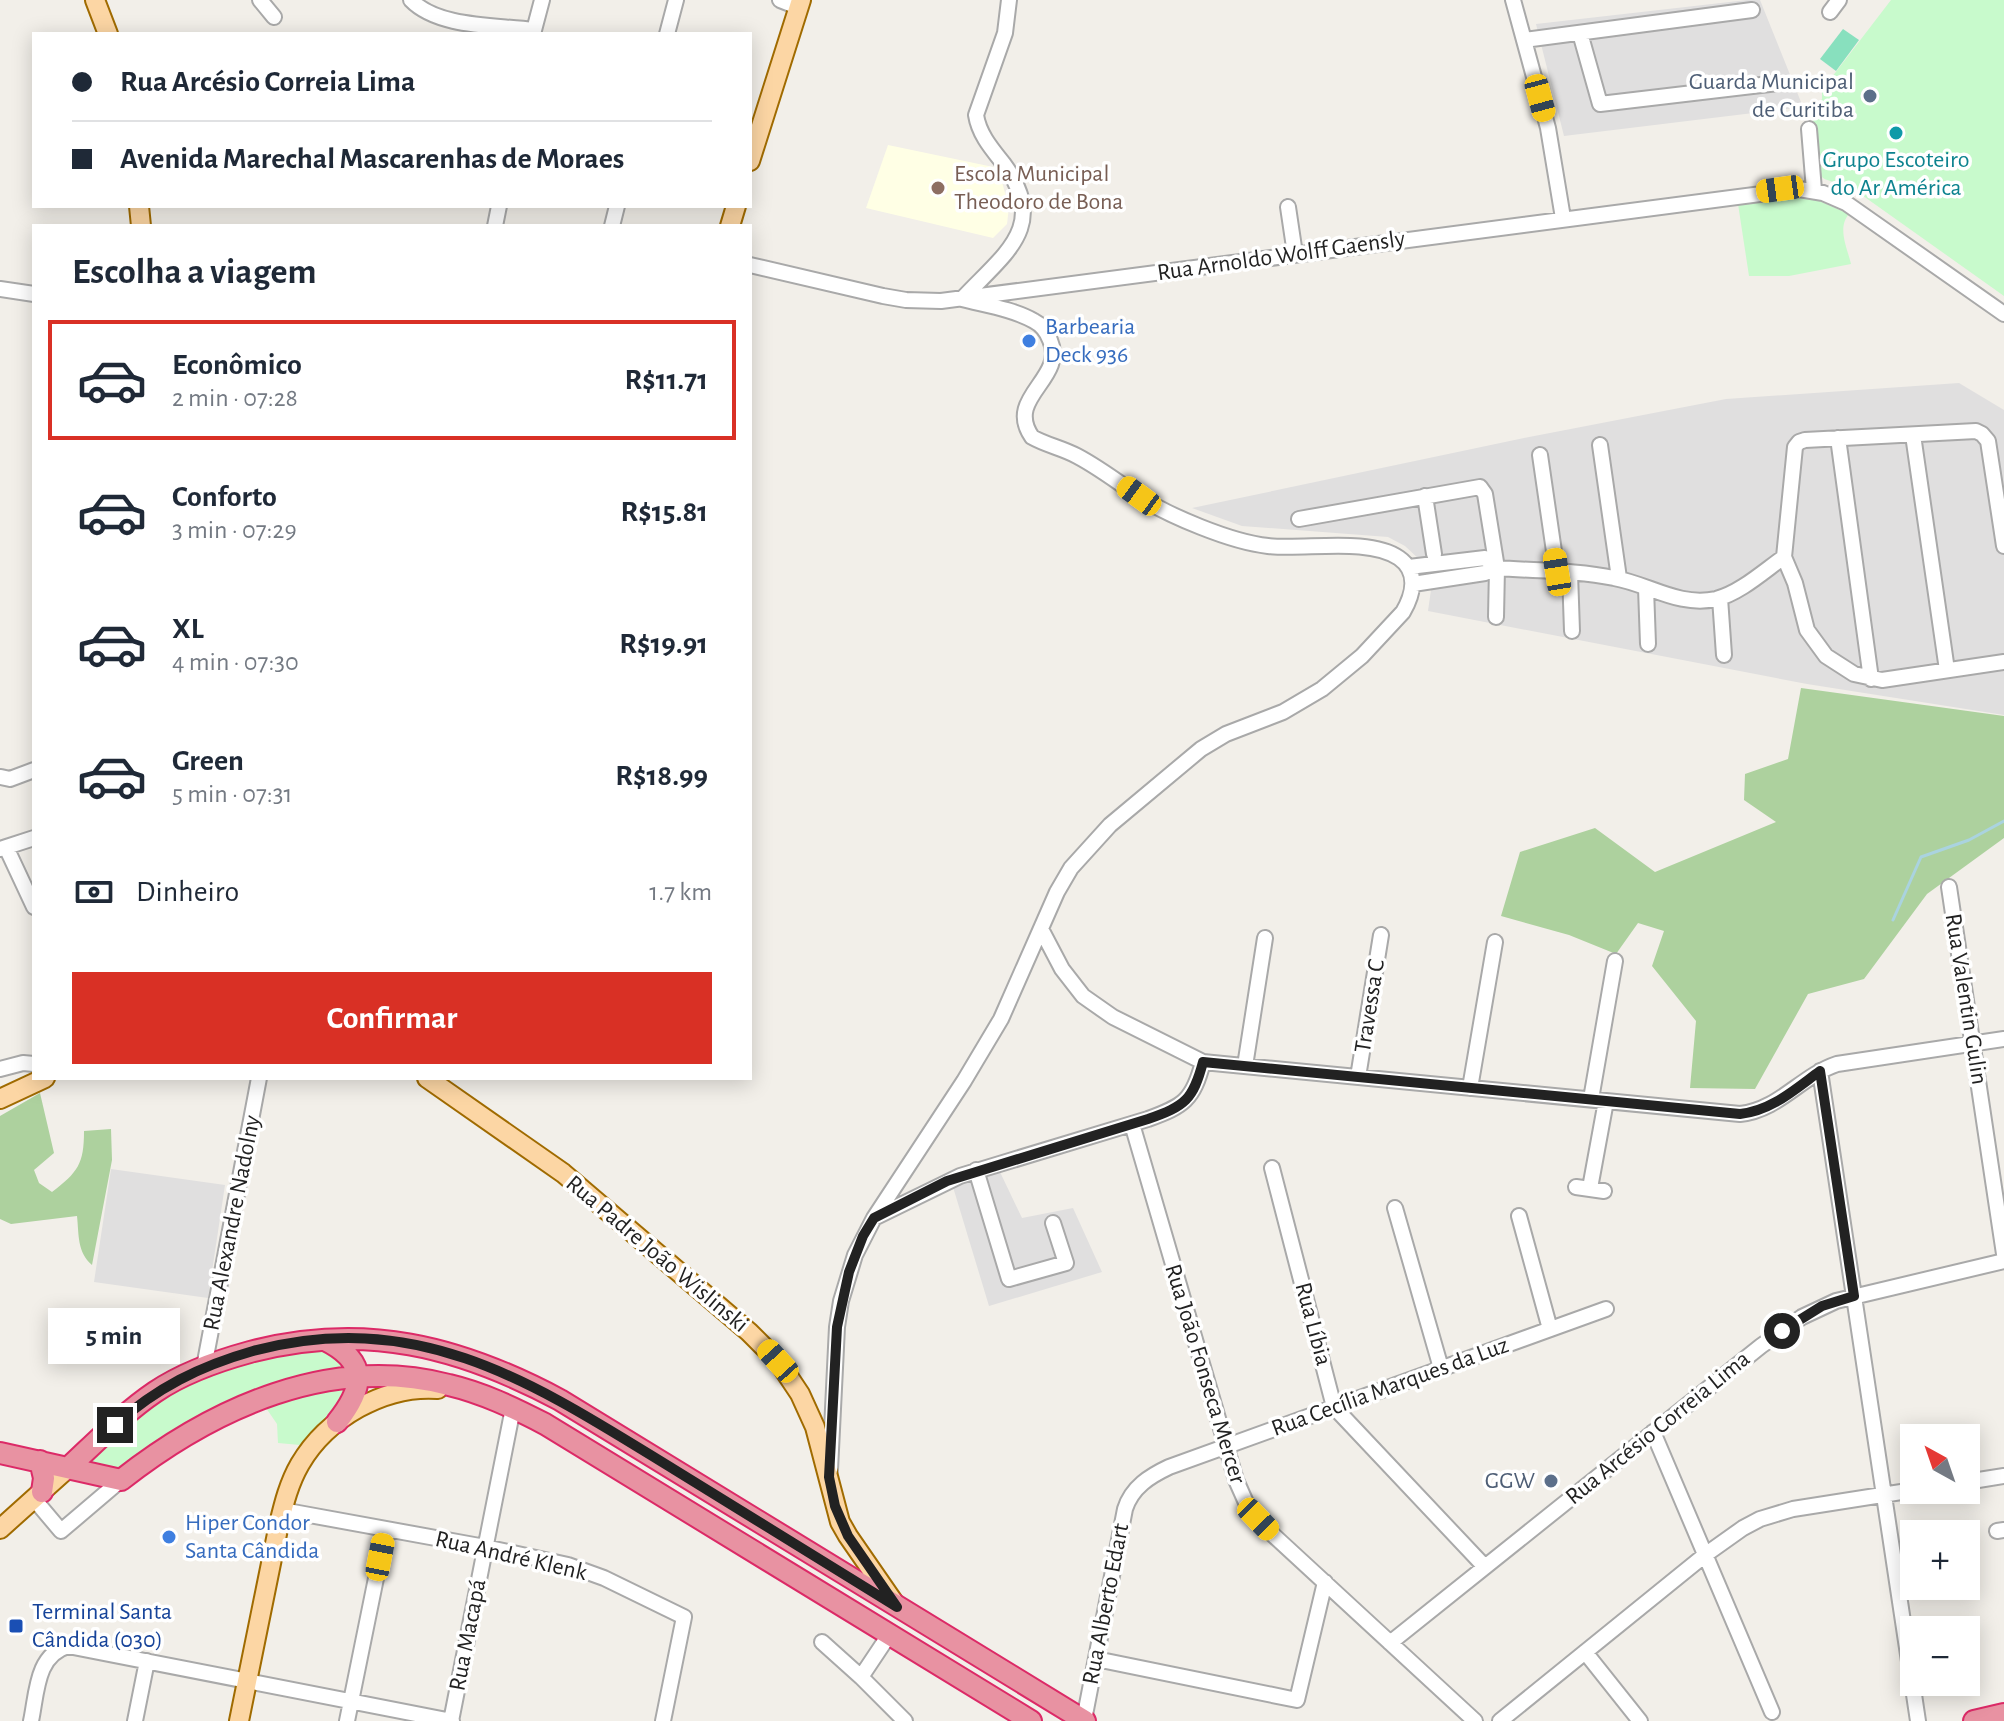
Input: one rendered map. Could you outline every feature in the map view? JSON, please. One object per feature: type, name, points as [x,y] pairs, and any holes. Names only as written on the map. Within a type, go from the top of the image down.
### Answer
[{"type":"highway","points":[[324,1339],[348,1355],[357,1375],[355,1399],[337,1422]]},
{"type":"highway","points":[[68,1468],[156,1391],[204,1367],[269,1347],[324,1339],[372,1339],[430,1347],[481,1362],[579,1411],[1079,1719]]},
{"type":"highway","points":[[0,1453],[121,1480],[164,1447],[223,1414],[307,1384],[357,1375],[415,1378],[470,1391],[545,1424],[1031,1721]]},
{"type":"highway","points":[[40,1461],[68,1455],[92,1445]]},
{"type":"highway","points":[[38,1495],[44,1478],[40,1461]]},
{"type":"highway","points":[[780,1568],[795,1551],[810,1554]]},
{"type":"highway","points":[[897,1607],[934,1663]]},
{"type":"highway","points":[[1974,1721],[2004,1714]]},
{"type":"main road","points":[[95,0],[107,32]]},
{"type":"main road","points":[[752,155],[800,3]]},
{"type":"main road","points":[[0,1086],[32,1073]]},
{"type":"main road","points":[[0,1099],[41,1080]]},
{"type":"main road","name":"Rua Padre João Wislinski","points":[[430,1080],[563,1173],[764,1346],[800,1394],[820,1441],[840,1522],[869,1564]]},
{"type":"main road","points":[[239,1721],[282,1510],[303,1458],[337,1422],[363,1406],[403,1391],[431,1388],[470,1391]]},
{"type":"main road","points":[[0,1529],[68,1468]]},
{"type":"main road","points":[[869,1564],[897,1607]]},
{"type":"main road","points":[[869,1564],[896,1586],[923,1622]]},
{"type":"street","points":[[260,0],[274,17]]},
{"type":"street","points":[[411,0],[425,12],[441,19],[533,32],[542,0]]},
{"type":"street","points":[[668,32],[676,0]]},
{"type":"street","points":[[780,0],[800,3]]},
{"type":"street","points":[[829,1477],[835,1352],[841,1301],[855,1255],[874,1218],[984,1048],[1014,992],[1071,868],[1110,825],[1214,740],[1293,707],[1341,675],[1403,612],[1410,600],[1413,584],[1409,567],[1400,558],[1376,549],[1279,547],[1239,541],[1153,504],[1075,455],[1032,437],[1024,422],[1024,411],[1053,361],[1049,337],[1041,325],[1031,319],[962,299],[1013,244],[1023,221],[1023,198],[1019,186],[987,142],[976,115],[1005,33],[1009,0]]},
{"type":"street","points":[[1513,0],[1550,139],[1563,218]]},
{"type":"street","points":[[1524,40],[1752,10]]},
{"type":"street","points":[[1580,33],[1600,104],[1778,83]]},
{"type":"street","points":[[1809,129],[1814,190],[1858,210],[2004,314]]},
{"type":"street","name":"Rua Arnoldo Wolff Gaensly","points":[[752,265],[906,300],[962,299],[1780,189],[1814,190]]},
{"type":"street","points":[[1288,207],[1295,254]]},
{"type":"street","points":[[0,289],[32,294]]},
{"type":"street","points":[[2004,546],[1986,437],[1976,431],[1805,440],[1795,447],[1784,557],[1795,583],[1802,619],[1815,644],[1840,668],[1871,679],[1895,679],[2004,662]]},
{"type":"street","points":[[1913,435],[1947,670]]},
{"type":"street","points":[[1838,438],[1871,679]]},
{"type":"street","points":[[1600,445],[1619,578]]},
{"type":"street","points":[[1540,455],[1564,573],[1572,631]]},
{"type":"street","points":[[1299,519],[1475,487],[1483,490],[1497,568],[1496,617]]},
{"type":"street","points":[[1425,496],[1434,554]]},
{"type":"street","points":[[1413,584],[1485,558],[1497,568],[1619,578],[1690,601],[1720,598],[1784,557]]},
{"type":"street","points":[[1409,567],[1449,570]]},
{"type":"street","points":[[1646,588],[1648,644]]},
{"type":"street","points":[[1720,598],[1724,655]]},
{"type":"street","points":[[1,777],[10,779],[32,771]]},
{"type":"street","points":[[32,839],[3,848],[32,903]]},
{"type":"street","name":"Rua Valentin Gulin","points":[[1949,887],[1972,1044],[1997,1163],[2004,1254]]},
{"type":"street","points":[[1041,929],[1062,969],[1083,996],[1113,1017],[1203,1062],[1740,1114],[1755,1112],[1783,1098],[1820,1071],[1837,1064],[2004,1039]]},
{"type":"street","name":"Travessa C","points":[[1358,1077],[1381,935]]},
{"type":"street","points":[[1245,1066],[1265,938]]},
{"type":"street","points":[[1470,1088],[1495,942]]},
{"type":"street","points":[[1590,1189],[1615,961]]},
{"type":"street","points":[[874,1218],[976,1170],[1132,1124],[1183,1104],[1194,1090],[1203,1062]]},
{"type":"street","points":[[0,1069],[32,1064]]},
{"type":"street","points":[[1820,1071],[1918,1721]]},
{"type":"street","name":"Rua Alexandre Nadolny","points":[[204,1367],[259,1080]]},
{"type":"street","name":"Rua João Fonseca Mercer","points":[[1132,1124],[1236,1480],[1248,1507],[1271,1533],[1475,1721]]},
{"type":"street","name":"Rua Líbia","points":[[1272,1168],[1334,1407],[1485,1567]]},
{"type":"street","points":[[976,1170],[1009,1279],[1066,1263],[1053,1223]]},
{"type":"street","points":[[1395,1208],[1441,1368]]},
{"type":"street","points":[[1519,1216],[1550,1329]]},
{"type":"street","name":"Rua Arcésio Correia Lima","points":[[1390,1643],[1782,1331],[1822,1306],[2004,1261]]},
{"type":"street","name":"Rua Cecília Marques da Luz","points":[[1134,1490],[1169,1467],[1606,1309]]},
{"type":"street","name":"Rua Macapá","points":[[451,1721],[513,1408]]},
{"type":"street","points":[[1653,1432],[1772,1712]]},
{"type":"street","points":[[1980,1480],[2004,1476]]},
{"type":"street","points":[[38,1495],[61,1531],[121,1480]]},
{"type":"street","name":"Rua Alberto Edart","points":[[1079,1719],[1096,1659],[1125,1509],[1134,1490]]},
{"type":"street","points":[[1500,1721],[1705,1555],[1760,1519],[1812,1505],[1900,1492]]},
{"type":"street","name":"Rua André Klenk","points":[[282,1510],[485,1547],[587,1571],[684,1617],[663,1721]]},
{"type":"street","points":[[347,1721],[386,1529]]},
{"type":"street","points":[[1096,1659],[1297,1700],[1325,1582]]},
{"type":"street","points":[[861,1677],[889,1635]]},
{"type":"street","points":[[822,1642],[905,1721]]},
{"type":"street","points":[[31,1721],[43,1664],[59,1648],[76,1647],[451,1721]]},
{"type":"street","points":[[1585,1652],[1640,1721]]},
{"type":"street","points":[[135,1721],[147,1661]]},
{"type":"shaded area","points":[[1760,0],[1803,107],[1564,136],[1536,24]]},
{"type":"shaded area","name":"Escola Municipal Theodoro de Bona","points":[[888,145],[998,168],[1009,207],[1007,224],[993,238],[866,208]]},
{"type":"shaded area","points":[[1959,383],[2004,410],[2004,715],[1807,684],[1428,611],[1431,590],[1465,583],[1463,561],[1422,562],[1405,546],[1388,537],[1242,526],[1192,508],[1726,399]]},
{"type":"shaded area","points":[[111,1169],[225,1185],[208,1298],[94,1282]]},
{"type":"shaded area","points":[[1000,1172],[1022,1218],[1073,1208],[1102,1272],[989,1306],[953,1187]]},
{"type":"green space","points":[[1891,0],[2004,0],[2004,296],[1852,188],[1825,179],[1820,174],[1815,158],[1813,130],[1814,114],[1822,99],[1822,90]]},
{"type":"green space","points":[[1843,29],[1859,40],[1836,71],[1820,59]]},
{"type":"green space","points":[[1810,197],[1849,214],[1843,231],[1851,264],[1789,276],[1749,276],[1738,204]]},
{"type":"green space","points":[[1801,688],[2004,716],[2004,838],[1927,894],[1864,979],[1808,994],[1755,1089],[1690,1088],[1696,1021],[1652,966],[1664,931],[1638,923],[1616,954],[1569,935],[1501,916],[1520,852],[1595,828],[1655,872],[1776,822],[1744,800],[1745,774],[1788,759]]},
{"type":"green space","points":[[40,1093],[54,1153],[34,1170],[39,1183],[52,1192],[78,1166],[83,1152],[84,1131],[111,1129],[112,1160],[92,1265],[81,1249],[77,1216],[11,1224],[0,1219],[0,1116]]},
{"type":"green space","points":[[301,1348],[328,1352],[337,1358],[346,1371],[122,1468],[81,1467],[122,1429],[183,1387],[232,1367]]},
{"type":"green space","points":[[351,1383],[342,1403],[300,1445],[278,1443],[277,1424],[264,1405]]},
{"type":"waterway","points":[[1893,920],[1921,857],[1969,840],[2004,821]]},
{"type":"place","name":"Guarda Municipal de Curitiba","points":[[1870,96]]},
{"type":"place","name":"Grupo Escoteiro do Ar América","points":[[1896,133]]},
{"type":"place","name":"Escola Municipal Theodoro de Bona","points":[[938,188]]},
{"type":"place","name":"Barbearia Deck 936","points":[[1029,341]]},
{"type":"place","name":"GGW","points":[[1551,1481]]},
{"type":"place","name":"Hiper Condor Santa Cândida","points":[[169,1537]]},
{"type":"place","name":"Terminal Santa Cândida (030)","points":[[16,1626]]},
{"type":"route","points":[[115,1425],[168,1384],[219,1361],[269,1347],[299,1341],[350,1338],[430,1347],[481,1362],[560,1400],[897,1607],[840,1522],[829,1477],[837,1327],[849,1272],[863,1236],[874,1218],[947,1181],[1174,1109],[1190,1098],[1203,1062],[1740,1114],[1768,1107],[1820,1071],[1854,1296],[1822,1306],[1782,1331]]}]
